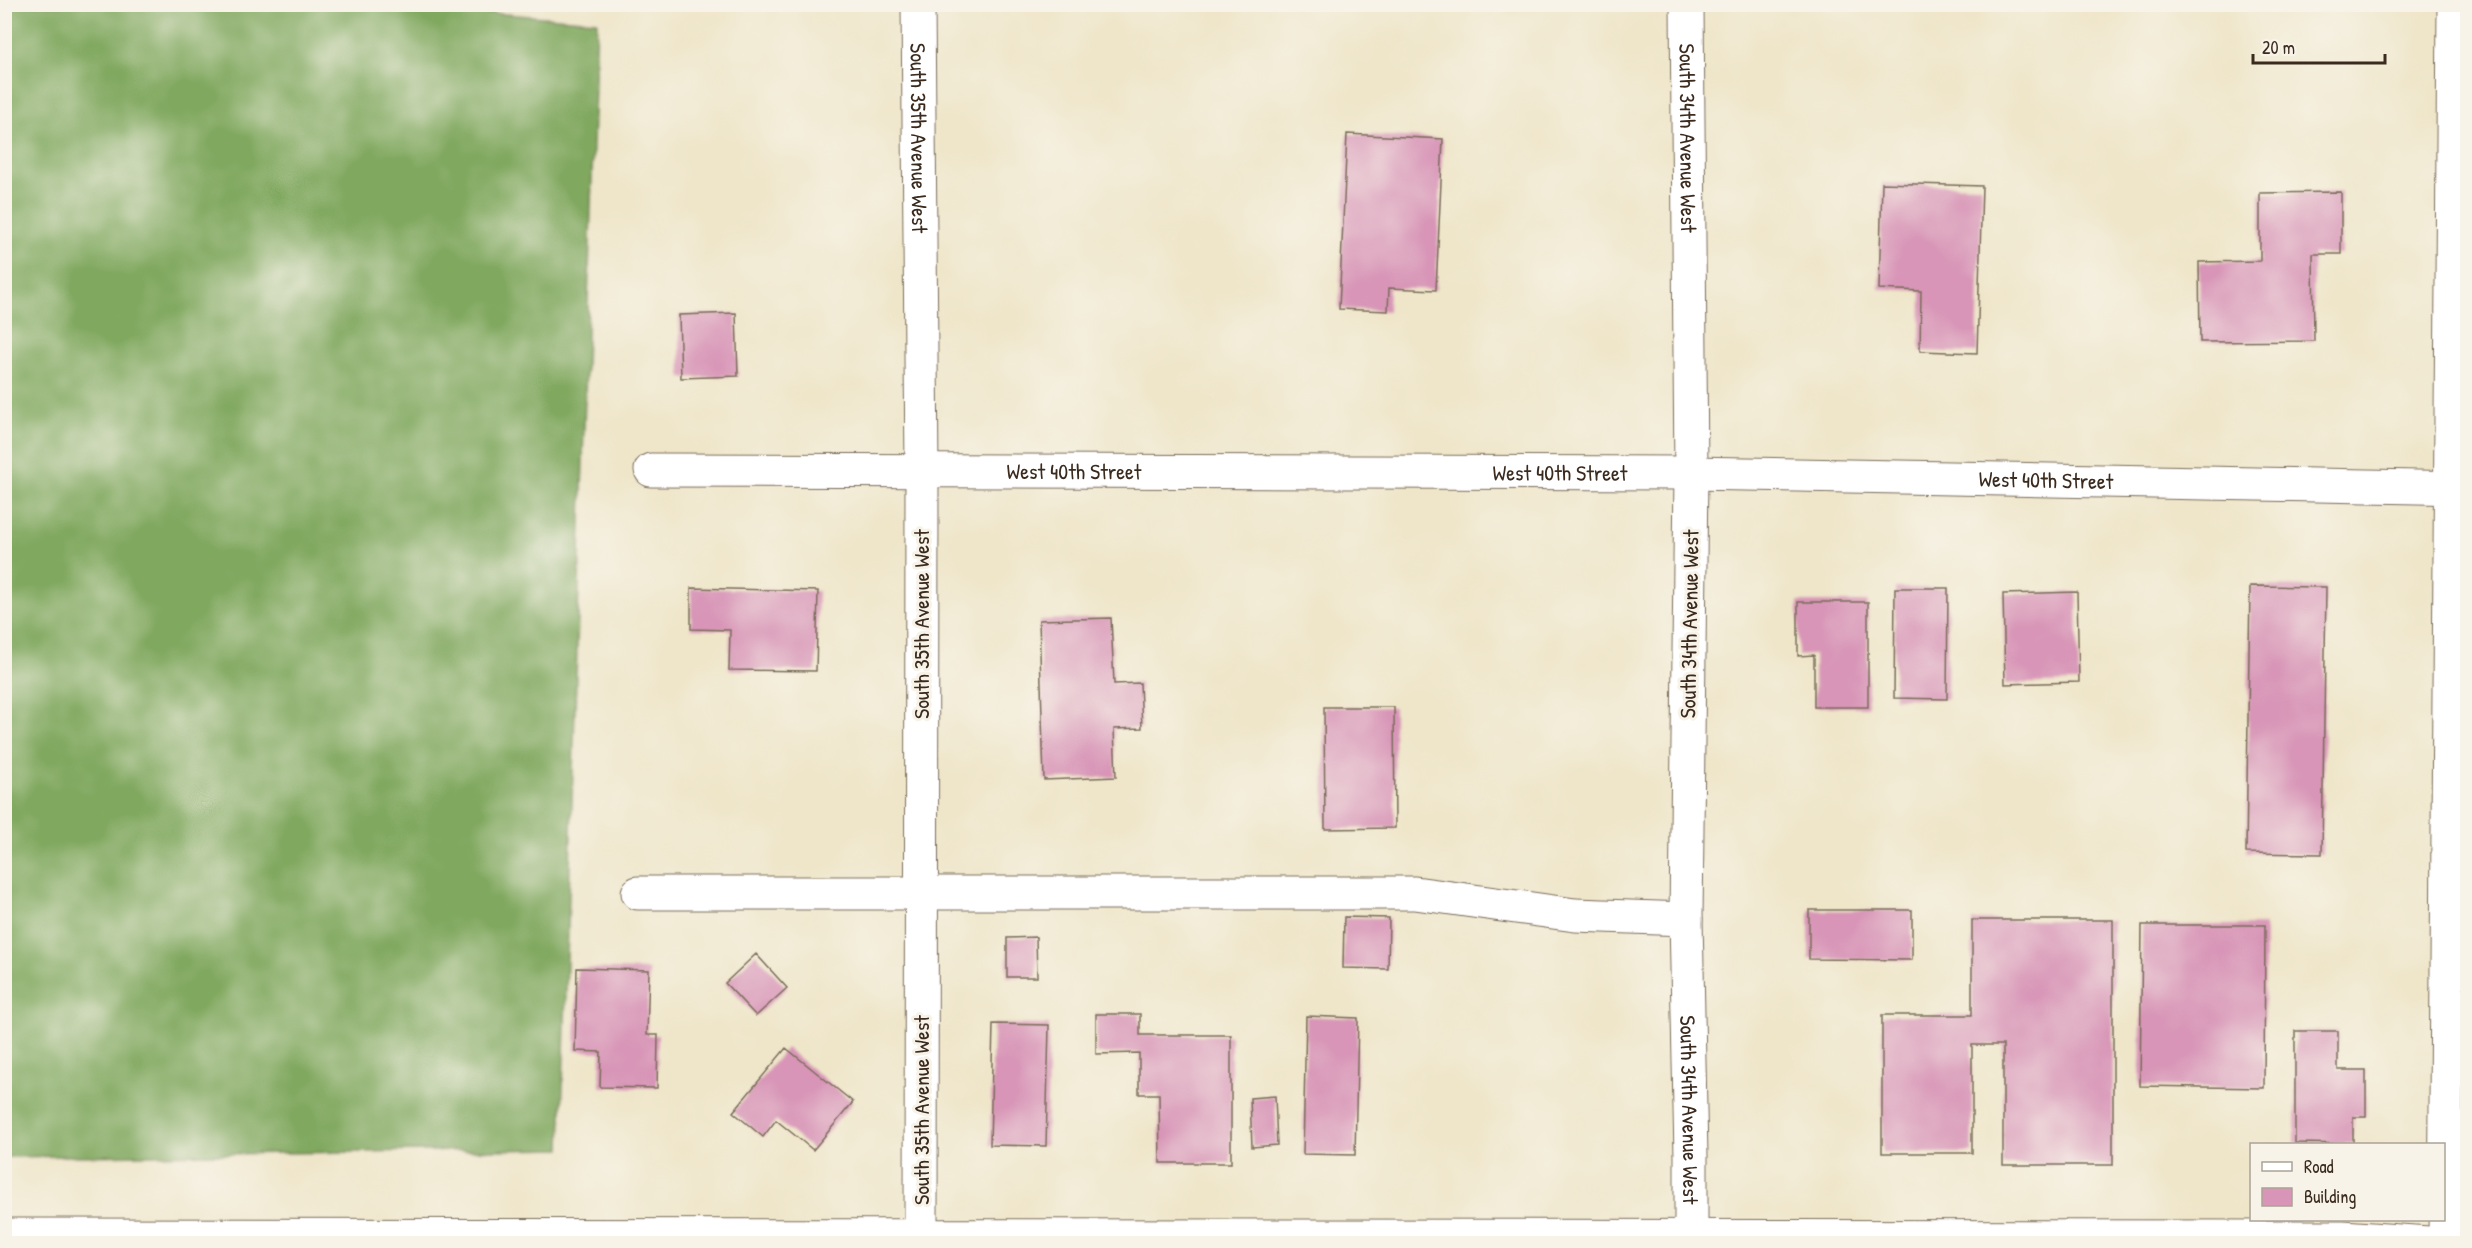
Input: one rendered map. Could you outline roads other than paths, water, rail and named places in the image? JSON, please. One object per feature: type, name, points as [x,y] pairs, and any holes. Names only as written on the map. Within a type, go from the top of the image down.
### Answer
[{"type":"street","name":"South 35th Avenue West","points":[[918,4],[922,471],[921,1240]]},
{"type":"street","name":"South 34th Avenue West","points":[[1686,4],[1691,473],[1686,919],[1691,1240]]},
{"type":"street","points":[[2445,1194],[2459,488],[2454,4]]},
{"type":"street","name":"West 40th Street","points":[[651,470],[1691,473],[2459,488]]},
{"type":"street","points":[[639,893],[1415,893],[1575,915],[1686,919]]},
{"type":"street","points":[[4,1235],[921,1240],[2080,1240],[2342,1237],[2444,1244],[2444,1221]]}]
